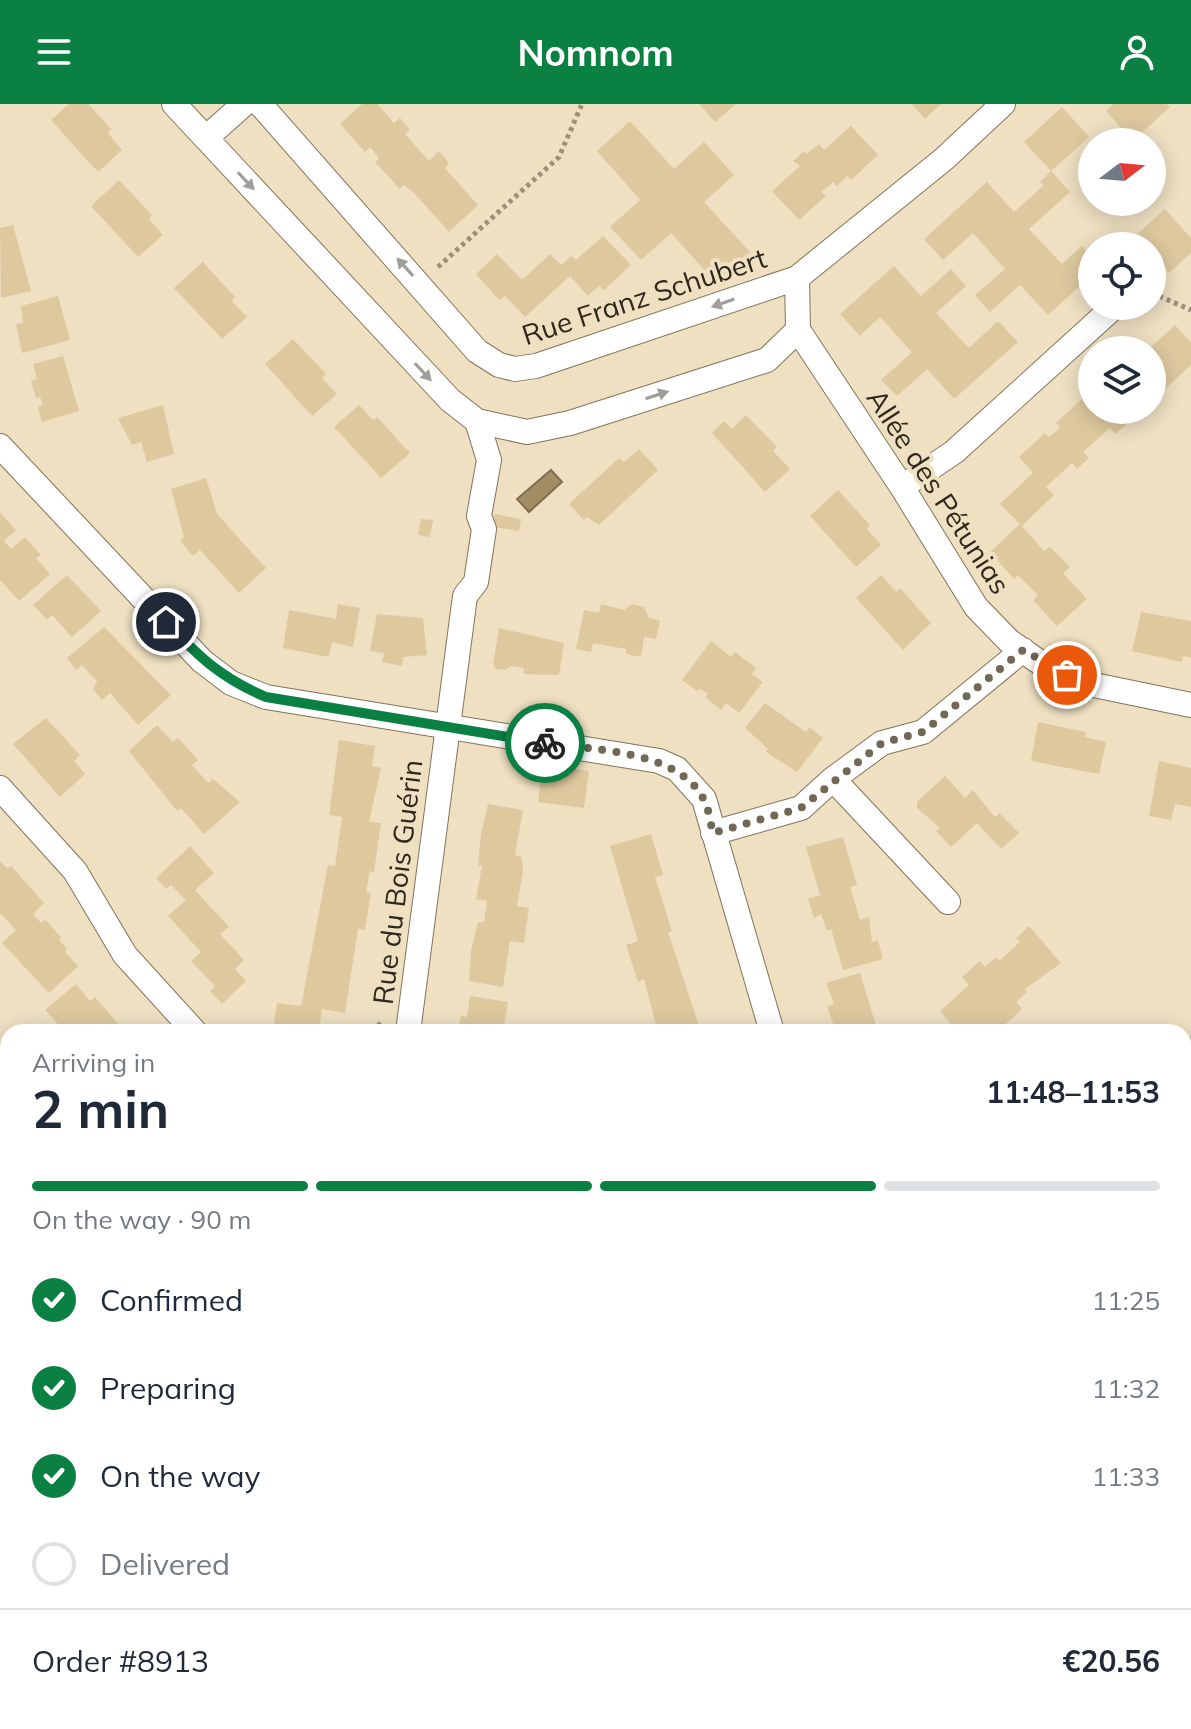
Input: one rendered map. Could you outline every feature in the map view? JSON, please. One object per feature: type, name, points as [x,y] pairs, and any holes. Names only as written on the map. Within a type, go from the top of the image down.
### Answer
[{"type":"street","points":[[174,104],[450,400],[477,421],[527,432],[570,423],[767,360],[798,330],[797,278]]},
{"type":"street","points":[[206,138],[244,104]]},
{"type":"street","name":"Rue Franz Schubert","points":[[260,104],[477,351],[499,365],[515,369],[587,350],[797,278],[944,159],[1003,104]]},
{"type":"street","points":[[902,487],[954,452],[1100,320]]},
{"type":"street","name":"Allée des Pétunias","points":[[798,330],[902,487],[976,607],[1045,666],[1089,684],[1191,705]]},
{"type":"street","name":"Rue du Bois Guérin","points":[[409,1024],[465,596],[476,582],[484,529],[479,516],[489,460],[477,421]]},
{"type":"street","points":[[489,460],[527,432]]},
{"type":"street","points":[[0,446],[202,661],[231,683],[266,697],[659,761],[677,769],[704,799],[770,1024]]},
{"type":"street","points":[[713,833],[801,808],[833,779],[882,743],[923,732],[1023,650]]},
{"type":"street","points":[[833,779],[948,902]]},
{"type":"street","points":[[0,788],[75,871],[125,955],[188,1024]]},
{"type":"path","points":[[419,284],[559,157],[582,104]]},
{"type":"path","points":[[1166,299],[1191,310]]},
{"type":"shaded area","points":[[551,470],[562,482],[529,512],[517,499]]},
{"type":"building","points":[[69,104],[88,104],[111,129],[108,133],[122,150],[98,172],[51,120]]},
{"type":"building","points":[[362,104],[377,104],[394,123],[400,118],[410,130],[405,134],[429,161],[439,151],[449,163],[445,168],[478,205],[449,232],[415,194],[404,185],[400,189],[375,162],[379,158],[370,147],[365,152],[340,124]]},
{"type":"building","points":[[699,104],[736,104],[715,122]]},
{"type":"building","points":[[912,104],[941,104],[925,119]]},
{"type":"building","points":[[1113,104],[1167,104],[1170,107],[1147,128],[1121,128],[1106,111]]},
{"type":"building","points":[[1062,107],[1081,128],[1078,128],[1078,147],[1051,171],[1024,142]]},
{"type":"building","points":[[630,121],[674,169],[704,142],[734,175],[704,202],[750,252],[716,283],[671,233],[641,260],[610,227],[640,200],[597,151]]},
{"type":"building","points":[[851,126],[878,155],[851,180],[847,176],[837,186],[833,182],[821,192],[826,196],[799,220],[772,191],[800,166],[793,161],[804,151],[807,154],[819,144],[824,150]]},
{"type":"building","points":[[1051,171],[1070,192],[1029,229],[1062,264],[1078,250],[1078,288],[1048,315],[1020,285],[990,312],[975,295],[1005,269],[973,233],[943,260],[924,239],[987,182],[1014,212],[1044,185],[1040,182]]},
{"type":"building","points":[[119,180],[152,215],[149,219],[163,235],[138,257],[91,206]]},
{"type":"building","points":[[1166,210],[1191,238],[1191,253],[1169,273],[1166,270],[1166,232],[1139,232],[1157,216],[1166,216]]},
{"type":"building","points":[[13,225],[31,291],[1,298],[0,228]]},
{"type":"building","points":[[603,236],[631,265],[604,290],[599,286],[588,296],[570,276],[525,317],[505,296],[499,300],[476,274],[497,254],[522,280],[550,254],[561,265],[571,256],[576,260]]},
{"type":"building","points":[[203,262],[235,297],[232,301],[247,317],[222,339],[174,288]]},
{"type":"building","points":[[894,266],[921,296],[951,269],[966,286],[936,313],[969,348],[998,321],[1018,342],[954,399],[927,369],[897,396],[881,380],[912,352],[880,317],[860,336],[840,314]]},
{"type":"building","points":[[58,296],[70,340],[22,353],[16,324],[23,323],[21,306]]},
{"type":"building","points":[[1175,325],[1191,343],[1191,365],[1166,388],[1166,336],[1163,336]]},
{"type":"building","points":[[293,339],[326,374],[322,378],[337,394],[312,416],[265,364]]},
{"type":"building","points":[[63,356],[79,411],[42,422],[38,407],[43,405],[40,397],[36,398],[31,381],[37,379],[33,364]]},
{"type":"building","points":[[1078,403],[1078,424],[1127,424],[1115,434],[1110,428],[1083,452],[1089,458],[1077,469],[1072,463],[1046,487],[1054,495],[1022,526],[1000,504],[1033,473],[1019,457],[1045,433],[1049,437],[1060,427],[1056,423]]},
{"type":"building","points":[[163,405],[174,454],[147,462],[141,442],[132,445],[118,418]]},
{"type":"building","points":[[359,405],[373,420],[377,417],[410,453],[381,478],[334,427]]},
{"type":"building","points":[[746,415],[777,447],[773,451],[790,469],[765,492],[712,433],[724,421],[732,429]]},
{"type":"building","points":[[639,449],[658,470],[599,525],[587,517],[584,520],[569,504],[619,458],[624,462]]},
{"type":"building","points":[[206,478],[217,514],[266,568],[239,593],[200,550],[193,556],[180,541],[184,537],[171,489]]},
{"type":"building","points":[[838,490],[870,525],[867,529],[881,545],[856,567],[810,516]]},
{"type":"building","points":[[0,512],[16,530],[4,541],[11,549],[25,537],[41,555],[36,558],[50,574],[19,601],[0,580]]},
{"type":"building","points":[[495,514],[521,519],[519,531],[493,527]]},
{"type":"building","points":[[421,519],[433,520],[430,537],[418,535]]},
{"type":"building","points":[[1020,524],[1044,551],[1050,547],[1070,567],[1063,573],[1087,599],[1057,626],[1033,600],[1038,595],[1018,575],[1014,579],[990,552]]},
{"type":"building","points":[[67,575],[101,611],[72,637],[52,615],[47,620],[33,605]]},
{"type":"building","points":[[881,575],[896,592],[900,588],[931,623],[903,650],[856,598]]},
{"type":"building","points":[[338,604],[360,608],[353,647],[332,642],[329,657],[283,648],[289,610],[336,619]]},
{"type":"building","points":[[601,604],[624,610],[632,604],[644,607],[649,618],[660,620],[656,639],[644,637],[641,657],[626,654],[626,649],[593,643],[591,652],[576,649],[584,610],[599,613]]},
{"type":"building","points":[[1141,612],[1191,621],[1191,658],[1183,656],[1182,662],[1132,651]]},
{"type":"building","points":[[377,614],[423,618],[427,655],[403,657],[402,666],[382,662],[384,653],[370,651]]},
{"type":"building","points":[[104,627],[171,695],[138,725],[110,693],[102,700],[93,689],[97,681],[82,665],[76,670],[67,658]]},
{"type":"building","points":[[499,628],[564,643],[559,675],[523,674],[524,668],[511,666],[506,670],[496,669],[493,664]]},
{"type":"building","points":[[711,641],[731,657],[735,652],[756,668],[752,674],[763,682],[739,713],[726,703],[721,710],[705,697],[708,694],[701,689],[697,691],[682,680]]},
{"type":"building","points":[[765,703],[806,732],[809,727],[823,738],[797,772],[766,752],[768,749],[745,728]]},
{"type":"building","points":[[46,718],[80,755],[74,761],[85,774],[60,797],[13,744]]},
{"type":"building","points":[[1038,722],[1086,732],[1085,737],[1106,742],[1099,774],[1031,761]]},
{"type":"building","points":[[157,725],[173,742],[178,738],[198,760],[192,765],[208,783],[213,779],[240,802],[204,834],[181,808],[177,811],[129,751]]},
{"type":"building","points":[[339,740],[375,746],[372,766],[381,768],[369,822],[381,823],[374,872],[370,871],[366,892],[371,893],[365,930],[358,929],[345,1013],[322,1009],[320,1024],[274,1024],[277,1003],[301,1006],[328,865],[335,866],[342,817],[329,815]]},
{"type":"building","points":[[1159,761],[1191,768],[1191,807],[1175,804],[1171,820],[1149,816]]},
{"type":"building","points":[[543,765],[589,771],[584,808],[538,802]]},
{"type":"building","points":[[945,776],[965,798],[973,790],[995,817],[999,813],[1019,833],[1001,849],[977,823],[951,847],[936,831],[940,828],[917,808],[917,802]]},
{"type":"building","points":[[488,804],[523,810],[515,855],[522,857],[523,871],[517,906],[529,908],[524,943],[510,941],[503,987],[469,981],[471,951],[478,922],[484,922],[487,901],[476,899],[482,866],[478,865],[481,834]]},
{"type":"building","points":[[651,834],[663,875],[655,877],[672,931],[668,932],[698,1024],[656,1024],[644,979],[638,982],[626,945],[638,941],[610,846]]},
{"type":"building","points":[[843,837],[857,885],[850,887],[860,920],[869,917],[872,942],[878,940],[883,959],[843,970],[831,929],[827,931],[821,914],[814,918],[808,899],[820,895],[806,847]]},
{"type":"building","points":[[190,846],[214,873],[195,890],[229,927],[220,934],[244,960],[235,969],[246,981],[222,1004],[210,991],[215,986],[191,961],[201,952],[168,916],[186,900],[171,885],[166,889],[156,878]]},
{"type":"building","points":[[0,861],[7,868],[11,866],[44,903],[33,914],[41,923],[45,919],[61,937],[59,940],[67,949],[65,952],[78,966],[49,993],[2,943],[16,930],[0,913]]},
{"type":"building","points":[[1029,926],[1061,963],[1025,989],[1027,992],[1016,1002],[1022,1009],[1006,1024],[951,1024],[940,1011],[969,985],[962,977],[980,961],[985,967],[996,957],[999,961],[1020,942],[1016,938]]},
{"type":"building","points":[[860,973],[876,1024],[833,1024],[827,1006],[834,1004],[826,983]]},
{"type":"building","points":[[76,984],[90,1001],[95,997],[118,1024],[58,1024],[45,1010]]},
{"type":"building","points":[[470,996],[508,1002],[504,1024],[460,1024],[461,1016],[467,1017]]},
{"type":"way so far","points":[[545,743],[659,761],[677,769],[704,799],[713,833],[801,808],[833,779],[882,743],[923,732],[1023,650],[1045,666],[1067,675]]},
{"type":"route","points":[[166,622],[202,661],[231,683],[266,697],[545,743]]}]
